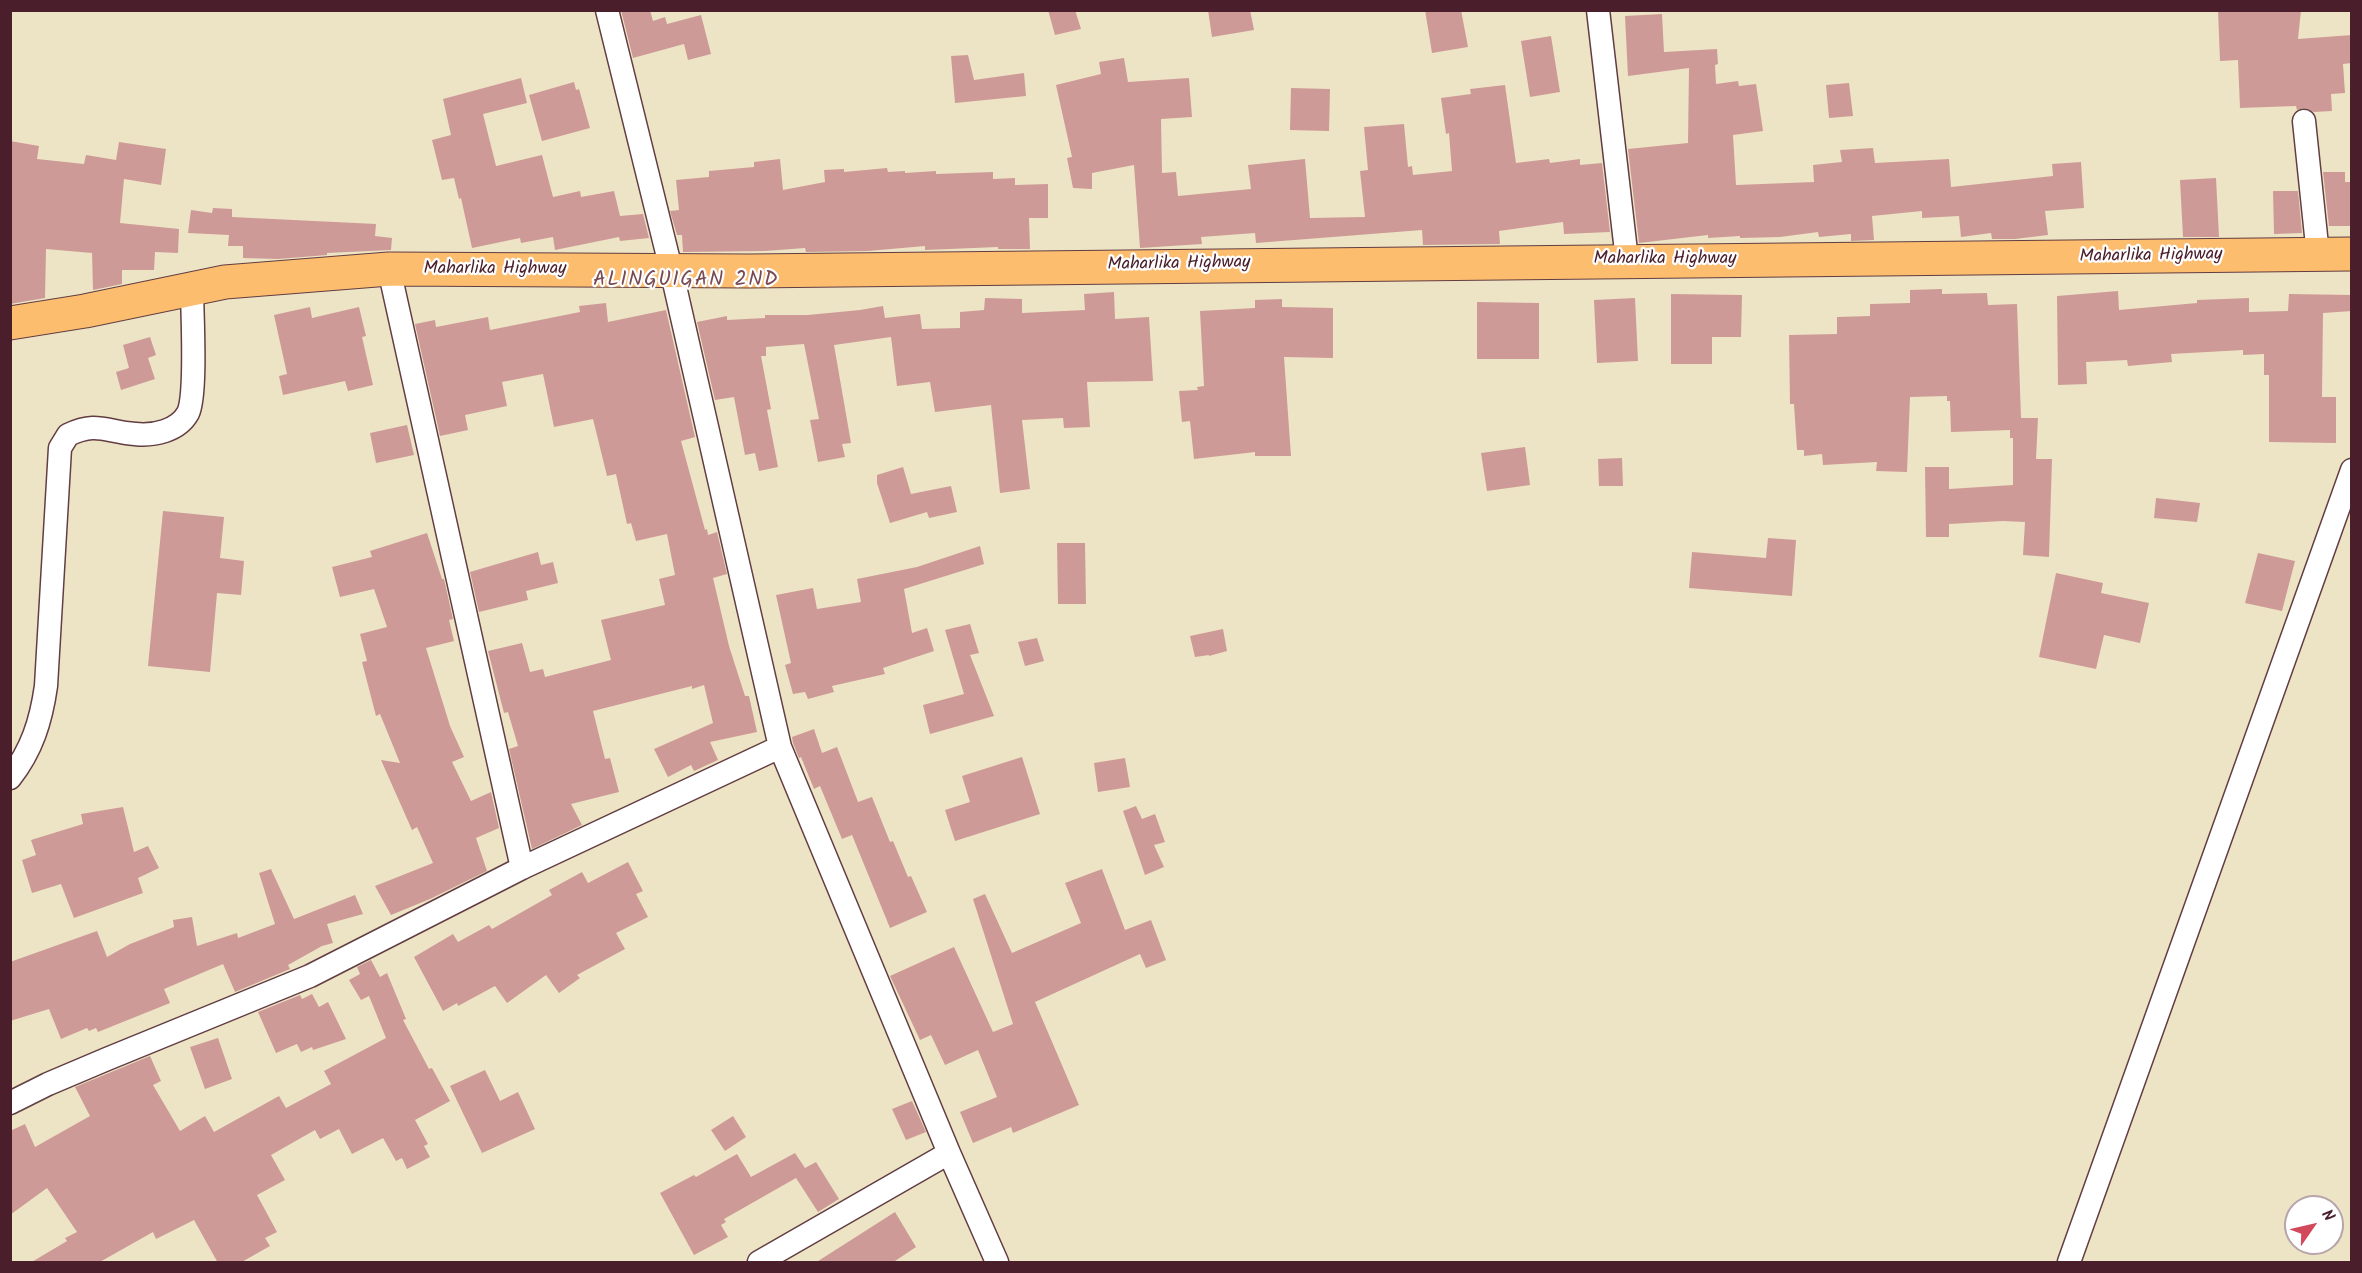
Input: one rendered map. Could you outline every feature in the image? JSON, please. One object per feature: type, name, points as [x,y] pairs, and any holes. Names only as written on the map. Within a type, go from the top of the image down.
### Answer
[{"type":"highway","name":"Maharlika Highway","points":[[10,323],[85,311],[225,282],[388,269],[748,271],[2352,254]]},
{"type":"street","points":[[607,10],[671,269],[780,747],[997,1263]]},
{"type":"street","points":[[1598,10],[1627,260]]},
{"type":"street","points":[[2304,121],[2318,255]]},
{"type":"street","points":[[388,269],[522,868]]},
{"type":"street","points":[[10,778],[31,746],[42,715],[46,686],[60,448],[68,435],[93,426],[136,434],[163,433],[182,421],[188,412],[192,394],[192,288]]},
{"type":"street","points":[[2069,1263],[2352,470]]},
{"type":"street","points":[[10,1103],[97,1063],[310,976],[522,868],[780,747]]},
{"type":"street","points":[[759,1263],[949,1153]]},
{"type":"building","points":[[621,10],[650,10],[653,21],[665,17],[667,24],[701,15],[711,54],[688,60],[684,44],[633,58]]},
{"type":"building","points":[[1048,10],[1075,10],[1081,29],[1055,35]]},
{"type":"building","points":[[1208,10],[1250,10],[1254,30],[1212,37]]},
{"type":"building","points":[[1425,10],[1461,10],[1468,47],[1432,53]]},
{"type":"building","points":[[2218,10],[2301,10],[2298,39],[2352,35],[2352,63],[2343,64],[2345,93],[2331,94],[2332,111],[2314,112],[2303,108],[2297,110],[2296,106],[2240,108],[2238,60],[2220,61]]},
{"type":"building","points":[[1662,14],[1664,52],[1717,49],[1716,84],[1738,81],[1739,86],[1756,84],[1763,131],[1733,135],[1736,185],[1814,182],[1813,165],[1842,162],[1840,150],[1873,148],[1875,163],[1949,159],[1951,187],[2053,176],[2052,164],[2081,162],[2084,208],[2045,211],[2048,235],[2015,239],[1992,239],[1991,233],[1961,237],[1959,216],[1922,218],[1922,211],[1872,216],[1874,240],[1851,241],[1851,234],[1819,237],[1818,232],[1780,237],[1708,238],[1708,235],[1639,243],[1628,149],[1688,143],[1689,68],[1628,76],[1625,16]]},
{"type":"building","points":[[1551,36],[1560,92],[1530,97],[1521,41]]},
{"type":"building","points":[[968,55],[974,80],[1024,73],[1026,96],[955,103],[951,56]]},
{"type":"building","points":[[1124,58],[1128,82],[1189,78],[1192,117],[1161,119],[1162,173],[1176,172],[1178,196],[1251,189],[1248,165],[1305,159],[1310,218],[1365,217],[1360,171],[1368,170],[1364,127],[1404,124],[1408,167],[1412,166],[1413,175],[1452,171],[1449,133],[1446,134],[1441,98],[1471,94],[1470,89],[1505,85],[1516,163],[1549,159],[1550,163],[1580,159],[1580,165],[1602,163],[1610,232],[1564,234],[1563,222],[1499,231],[1500,244],[1423,245],[1422,230],[1256,243],[1255,233],[1201,237],[1202,244],[1140,248],[1134,165],[1092,173],[1092,189],[1073,188],[1067,158],[1072,157],[1056,85],[1101,74],[1099,62]]},
{"type":"building","points":[[521,78],[527,103],[483,114],[496,166],[542,155],[553,197],[580,191],[581,197],[614,191],[620,216],[643,214],[649,238],[620,241],[619,237],[555,250],[553,237],[521,243],[520,238],[472,248],[454,178],[442,180],[432,140],[451,135],[443,99]]},
{"type":"building","points":[[574,82],[576,90],[579,89],[590,128],[542,141],[529,95]]},
{"type":"building","points":[[1849,83],[1853,116],[1829,118],[1826,85]]},
{"type":"building","points":[[1291,88],[1330,89],[1329,131],[1290,130]]},
{"type":"building","points":[[10,141],[39,146],[37,159],[84,164],[86,155],[116,160],[119,142],[166,149],[161,185],[124,179],[120,223],[179,229],[178,253],[155,252],[154,270],[122,270],[122,284],[93,290],[92,253],[46,249],[45,298],[10,304]]},
{"type":"building","points":[[780,159],[783,190],[825,182],[824,170],[844,169],[844,172],[887,168],[888,172],[905,171],[905,173],[993,172],[993,179],[1015,178],[1015,185],[1048,184],[1048,218],[1029,218],[1030,249],[998,249],[998,247],[925,250],[925,246],[868,251],[806,252],[805,248],[683,252],[682,235],[677,235],[670,211],[679,210],[676,180],[709,177],[709,171],[754,167],[754,162]]},
{"type":"building","points":[[2323,172],[2345,172],[2345,182],[2352,182],[2352,226],[2329,226]]},
{"type":"building","points":[[2216,178],[2219,237],[2183,237],[2180,180]]},
{"type":"building","points":[[2273,191],[2298,191],[2302,233],[2274,234]]},
{"type":"building","points":[[213,208],[232,209],[232,217],[376,224],[375,236],[392,238],[391,250],[327,253],[327,255],[278,259],[243,258],[243,246],[228,246],[229,235],[188,233],[191,210],[212,213]]},
{"type":"building","points":[[1942,289],[1942,294],[1987,293],[1988,305],[2017,304],[2021,418],[2038,418],[2036,459],[2052,459],[2049,557],[2023,555],[2025,522],[1949,524],[1949,537],[1926,537],[1925,467],[1949,467],[1949,489],[2013,485],[2013,438],[2010,438],[2010,430],[1951,432],[1950,401],[1947,401],[1947,396],[1910,397],[1907,472],[1876,471],[1877,462],[1823,465],[1822,454],[1804,456],[1804,450],[1797,450],[1794,404],[1790,404],[1789,335],[1837,334],[1837,317],[1870,316],[1870,304],[1910,303],[1910,290]]},
{"type":"building","points":[[2118,291],[2119,310],[2197,303],[2197,300],[2249,298],[2249,312],[2288,311],[2289,294],[2352,295],[2352,311],[2323,313],[2322,397],[2336,397],[2336,443],[2269,442],[2269,375],[2264,375],[2264,354],[2243,355],[2243,350],[2171,354],[2172,362],[2128,366],[2127,360],[2086,362],[2087,384],[2058,385],[2057,296]]},
{"type":"building","points":[[1114,292],[1115,319],[1149,317],[1153,381],[1087,382],[1090,427],[1064,428],[1063,418],[1022,420],[1030,489],[1000,493],[991,405],[935,412],[930,382],[897,386],[891,337],[834,345],[851,443],[842,444],[845,457],[818,462],[810,420],[819,419],[804,344],[766,347],[766,356],[761,356],[771,409],[767,410],[778,467],[759,471],[755,453],[745,455],[734,397],[715,400],[697,322],[727,316],[727,320],[765,318],[765,315],[808,315],[883,306],[885,318],[920,314],[922,329],[960,328],[960,312],[984,310],[985,298],[1022,299],[1022,313],[1085,310],[1084,294]]},
{"type":"building","points":[[1671,294],[1742,295],[1741,337],[1712,337],[1712,364],[1671,364]]},
{"type":"building","points":[[1635,298],[1638,361],[1597,363],[1594,300]]},
{"type":"building","points":[[1282,299],[1282,307],[1333,308],[1333,358],[1284,357],[1291,456],[1255,456],[1255,452],[1194,459],[1190,421],[1182,422],[1179,391],[1198,390],[1197,387],[1204,386],[1200,311],[1255,308],[1255,300]]},
{"type":"building","points":[[1477,302],[1539,303],[1539,359],[1477,359]]},
{"type":"building","points":[[606,303],[608,322],[666,310],[695,437],[681,441],[705,530],[707,529],[708,535],[717,532],[727,574],[713,578],[729,646],[745,696],[749,696],[757,732],[710,742],[718,760],[694,771],[691,765],[668,777],[654,749],[713,723],[704,685],[593,711],[605,759],[610,758],[619,792],[571,804],[582,825],[532,849],[509,749],[518,746],[508,712],[504,713],[488,651],[522,643],[530,672],[543,669],[545,677],[611,660],[601,620],[665,605],[659,579],[675,575],[667,534],[636,541],[631,523],[627,524],[616,474],[607,476],[593,419],[554,427],[543,374],[502,382],[507,406],[465,415],[468,430],[440,436],[415,324],[435,320],[436,327],[488,317],[490,330],[580,312],[579,306]]},
{"type":"building","points":[[310,307],[312,318],[359,307],[366,336],[362,337],[373,385],[348,391],[345,381],[283,395],[279,376],[287,374],[274,315]]},
{"type":"building","points":[[150,337],[156,355],[148,358],[155,379],[121,390],[116,372],[129,368],[123,345]]},
{"type":"building","points":[[407,425],[414,455],[376,463],[370,433]]},
{"type":"building","points":[[1525,447],[1530,485],[1487,491],[1481,453]]},
{"type":"building","points":[[1622,458],[1623,486],[1599,486],[1598,459]]},
{"type":"building","points":[[903,467],[911,494],[951,486],[957,512],[929,518],[927,512],[890,523],[877,483],[877,475]]},
{"type":"building","points":[[2156,498],[2200,503],[2197,522],[2154,518]]},
{"type":"building","points":[[163,511],[224,517],[220,558],[244,561],[241,595],[217,593],[210,672],[148,666]]},
{"type":"building","points":[[427,533],[442,579],[444,579],[453,619],[449,620],[454,641],[426,648],[450,726],[464,757],[452,762],[471,801],[491,792],[499,828],[476,838],[487,871],[391,915],[375,886],[433,863],[417,827],[412,830],[381,760],[400,763],[380,714],[376,716],[362,662],[367,661],[360,634],[387,627],[374,589],[340,597],[332,567],[372,557],[370,551]]},
{"type":"building","points":[[1768,538],[1796,540],[1792,596],[1689,588],[1692,552],[1766,558]]},
{"type":"building","points":[[1057,543],[1085,543],[1086,604],[1058,604]]},
{"type":"building","points":[[980,546],[984,564],[904,589],[912,633],[927,628],[934,651],[883,668],[885,674],[832,686],[834,692],[808,699],[805,692],[793,694],[785,665],[791,663],[776,595],[813,588],[817,609],[861,602],[857,579],[917,567]]},
{"type":"building","points":[[538,552],[541,565],[553,562],[558,583],[526,591],[528,600],[479,612],[470,572]]},
{"type":"building","points":[[2258,553],[2295,561],[2282,611],[2245,603]]},
{"type":"building","points":[[2056,573],[2103,583],[2101,593],[2149,603],[2140,643],[2104,635],[2096,669],[2039,657]]},
{"type":"building","points":[[970,624],[979,653],[970,655],[994,716],[930,734],[923,705],[964,694],[945,630]]},
{"type":"building","points":[[1223,629],[1227,651],[1195,657],[1190,636]]},
{"type":"building","points":[[1037,638],[1044,661],[1025,666],[1018,642]]},
{"type":"building","points":[[814,729],[822,753],[837,747],[858,802],[872,797],[890,842],[893,841],[908,877],[911,876],[927,912],[890,928],[852,835],[842,839],[820,786],[814,789],[793,743],[792,737]]},
{"type":"building","points":[[1022,757],[1040,814],[955,841],[945,810],[970,802],[962,776]]},
{"type":"building","points":[[1125,758],[1130,787],[1098,792],[1094,763]]},
{"type":"building","points":[[1136,806],[1142,819],[1155,814],[1165,842],[1154,845],[1164,867],[1145,875],[1123,811]]},
{"type":"building","points":[[123,807],[134,852],[148,846],[159,868],[138,878],[143,893],[74,918],[61,884],[32,893],[22,860],[36,855],[31,840],[83,824],[81,814]]},
{"type":"building","points":[[628,862],[643,891],[636,894],[648,917],[616,933],[625,949],[577,975],[580,978],[559,993],[546,975],[507,1003],[495,986],[458,1006],[457,1003],[443,1011],[414,957],[453,934],[458,942],[489,925],[492,929],[552,895],[549,890],[582,872],[588,883]]},
{"type":"building","points":[[271,869],[294,919],[355,895],[363,914],[327,924],[333,943],[322,946],[288,965],[290,969],[235,992],[223,964],[164,989],[170,1003],[98,1032],[96,1028],[89,1031],[87,1028],[61,1039],[49,1009],[10,1021],[10,962],[97,931],[107,957],[130,944],[174,927],[173,920],[192,917],[197,946],[237,933],[238,938],[275,924],[259,873]]},
{"type":"building","points":[[1102,869],[1125,930],[1151,920],[1166,960],[1146,968],[1140,954],[1035,1002],[1079,1105],[1013,1133],[1011,1127],[973,1143],[960,1112],[997,1097],[978,1050],[945,1065],[931,1035],[920,1040],[890,976],[954,947],[993,1032],[1013,1024],[973,899],[985,894],[1012,953],[1081,923],[1065,883]]},
{"type":"building","points":[[371,960],[380,977],[387,973],[406,1019],[403,1020],[429,1069],[432,1068],[450,1101],[415,1120],[428,1144],[424,1146],[430,1157],[407,1169],[402,1158],[396,1161],[383,1138],[352,1154],[339,1129],[320,1139],[315,1130],[271,1155],[285,1180],[257,1195],[277,1232],[265,1238],[270,1246],[240,1263],[218,1263],[194,1220],[156,1239],[153,1232],[98,1263],[30,1263],[67,1241],[65,1238],[77,1232],[47,1188],[10,1215],[10,1131],[25,1124],[35,1147],[90,1116],[75,1087],[150,1056],[161,1081],[153,1085],[180,1131],[205,1116],[214,1132],[279,1096],[286,1108],[331,1084],[324,1071],[386,1038],[369,996],[361,1000],[349,980],[360,974],[357,967]]},
{"type":"building","points":[[312,994],[319,1007],[328,1002],[346,1039],[301,1052],[297,1044],[276,1053],[258,1012],[300,995],[302,999]]},
{"type":"building","points":[[218,1038],[232,1079],[205,1089],[190,1047]]},
{"type":"building","points":[[485,1070],[500,1101],[518,1092],[535,1129],[482,1153],[450,1086]]},
{"type":"building","points":[[912,1101],[926,1132],[906,1140],[892,1109]]},
{"type":"building","points":[[733,1116],[746,1137],[725,1151],[711,1130]]},
{"type":"building","points":[[795,1153],[805,1168],[816,1162],[839,1199],[818,1212],[796,1178],[724,1219],[726,1222],[721,1225],[728,1237],[694,1255],[660,1193],[694,1175],[696,1177],[737,1154],[751,1177]]},
{"type":"building","points":[[895,1212],[916,1247],[892,1263],[815,1263]]},
{"type":"district","name":"ALINGUIGAN 2ND","points":[[686,281]]}]
